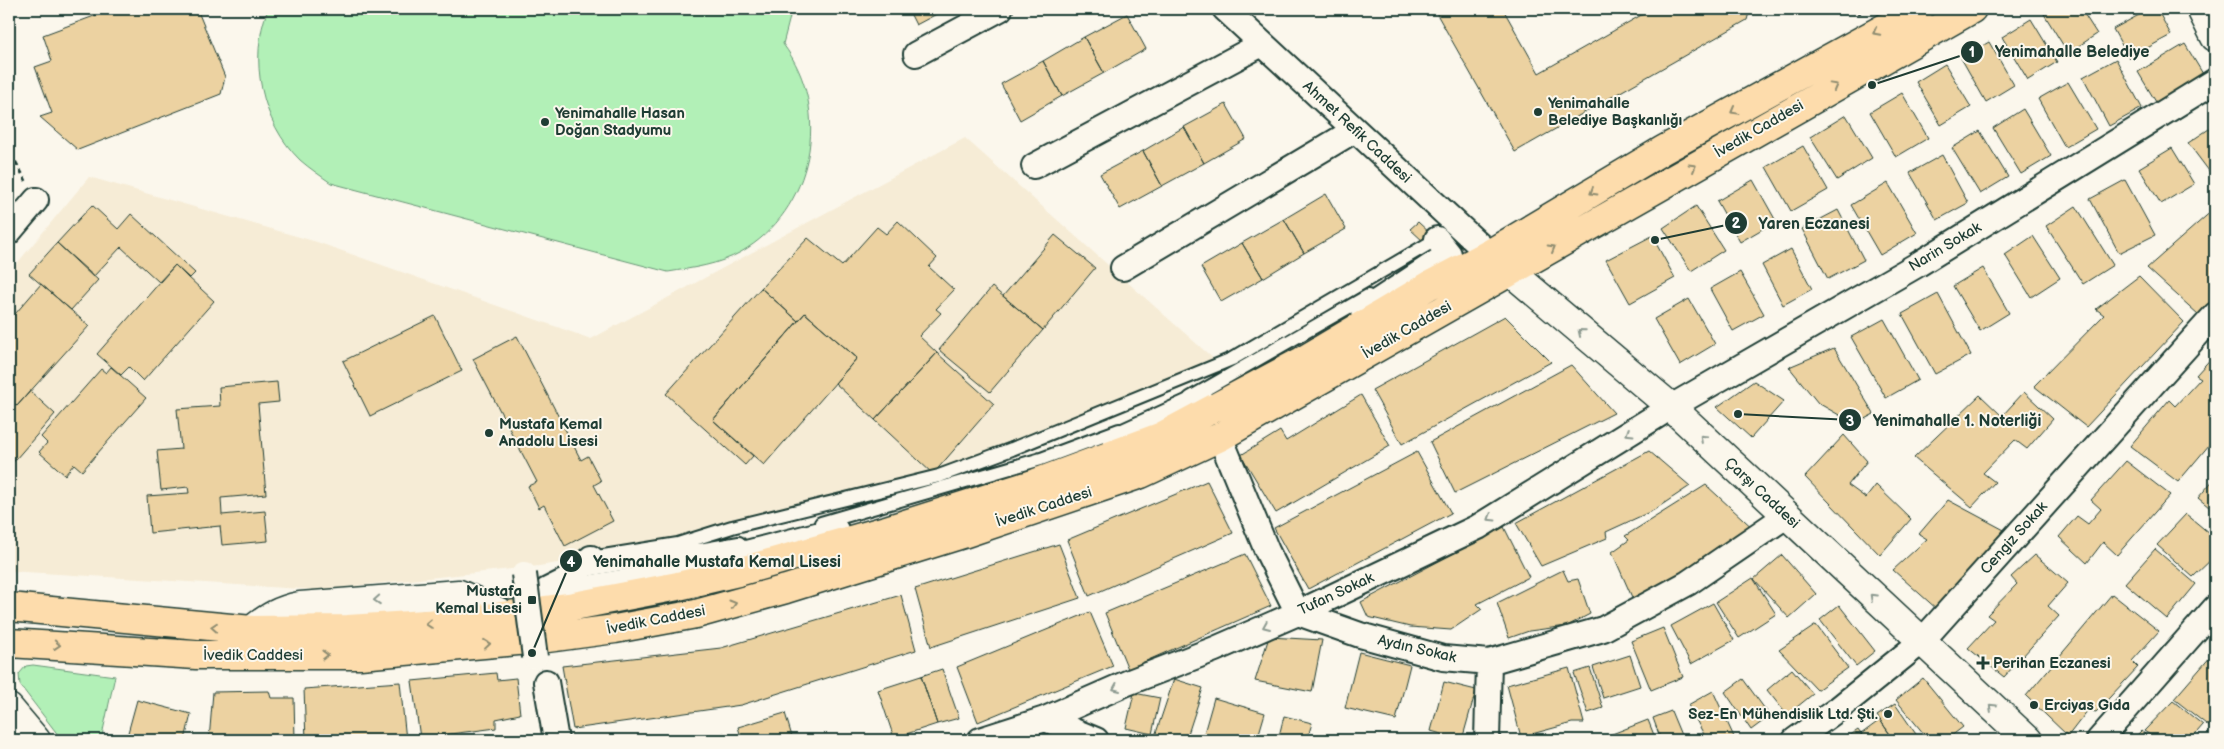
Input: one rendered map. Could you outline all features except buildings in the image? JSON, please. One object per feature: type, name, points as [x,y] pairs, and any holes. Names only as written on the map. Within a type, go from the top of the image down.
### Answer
[{"type":"main road","name":"İvedik Caddesi","points":[[9,607],[252,630],[348,630],[457,622],[569,607],[738,572],[886,530],[1036,483],[1160,437],[1302,361],[1430,285],[1489,254],[1663,150],[1918,9]]},
{"type":"main road","name":"İvedik Caddesi","points":[[9,643],[196,655],[360,655],[531,640],[616,629],[696,614],[963,534],[1141,474],[1220,437],[1972,9]]},
{"type":"street","points":[[916,54],[1000,9]]},
{"type":"street","name":"Ahmet Refik Caddesi","points":[[1226,9],[1489,254]]},
{"type":"street","points":[[2201,9],[2215,37]]},
{"type":"street","points":[[1034,166],[1262,44]]},
{"type":"street","name":"Narin Sokak","points":[[1671,407],[1917,264],[2215,81]]},
{"type":"street","points":[[1123,268],[1355,130]]},
{"type":"street","points":[[9,232],[36,200]]},
{"type":"street","points":[[583,565],[552,594],[656,576],[748,554],[997,484],[1142,429],[1207,399],[1315,342],[1450,254],[1437,239]]},
{"type":"street","name":"Çarşı Caddesi","points":[[1489,254],[1671,407],[2028,740]]},
{"type":"street","name":"Cengiz Sokak","points":[[1795,740],[1838,709],[1921,642],[2215,315]]},
{"type":"street","name":"Tufan Sokak","points":[[980,740],[1045,719],[1298,613],[1478,527],[1671,407]]},
{"type":"street","points":[[1220,437],[1267,550],[1298,613]]},
{"type":"street","name":"Aydın Sokak","points":[[1298,613],[1360,635],[1443,658],[1489,662],[1603,630],[1688,583],[1786,516]]},
{"type":"street","points":[[524,574],[535,657]]},
{"type":"street","points":[[2099,740],[2215,608]]},
{"type":"street","points":[[1486,740],[1489,662]]},
{"type":"street","points":[[546,682],[556,740]]},
{"type":"street","points":[[9,708],[36,740]]},
{"type":"street","points":[[1045,719],[1096,740]]},
{"type":"lane","points":[[508,616],[554,578],[583,565],[678,544],[732,527],[939,476],[1012,449],[1232,360],[1437,239]]},
{"type":"lane","points":[[583,565],[676,556],[779,534],[1041,459],[1166,410],[1217,384],[1384,286],[1430,285]]},
{"type":"path","points":[[9,156],[14,159],[36,200]]},
{"type":"shaded area","points":[[965,138],[1215,360],[939,476],[678,544],[539,566],[318,590],[9,571],[9,273],[89,177],[317,242],[591,339]]},
{"type":"green space","name":"Yenimahalle Hasan Doğan Stadyumu","points":[[268,9],[757,9],[790,17],[783,44],[799,70],[808,99],[811,128],[808,157],[799,186],[785,211],[766,234],[741,252],[723,260],[668,272],[331,183],[300,160],[287,145],[267,109],[259,69],[259,48],[262,28]]},
{"type":"green space","points":[[33,665],[115,676],[101,740],[62,740],[20,685],[19,674],[26,666]]},
{"type":"place","name":"Yenimahalle Belediye","points":[[1872,85]]},
{"type":"place","name":"Yenimahalle Belediye Başkanlığı","points":[[1538,112]]},
{"type":"place","name":"Yenimahalle Hasan Doğan Stadyumu","points":[[545,122]]},
{"type":"place","name":"Yaren Eczanesi","points":[[1655,240]]},
{"type":"place","name":"Yenimahalle 1. Noterliği","points":[[1738,414]]},
{"type":"place","name":"Mustafa Kemal Anadolu Lisesi","points":[[489,433]]},
{"type":"place","name":"Mustafa Kemal Lisesi","points":[[532,600]]},
{"type":"place","name":"Yenimahalle Mustafa Kemal Lisesi","points":[[532,653]]},
{"type":"place","name":"Perihan Eczanesi","points":[[1983,663]]},
{"type":"place","name":"Erciyas Gıda","points":[[2034,705]]},
{"type":"place","name":"Sez-En Mühendislik Ltd. Şti.","points":[[1888,714]]}]
